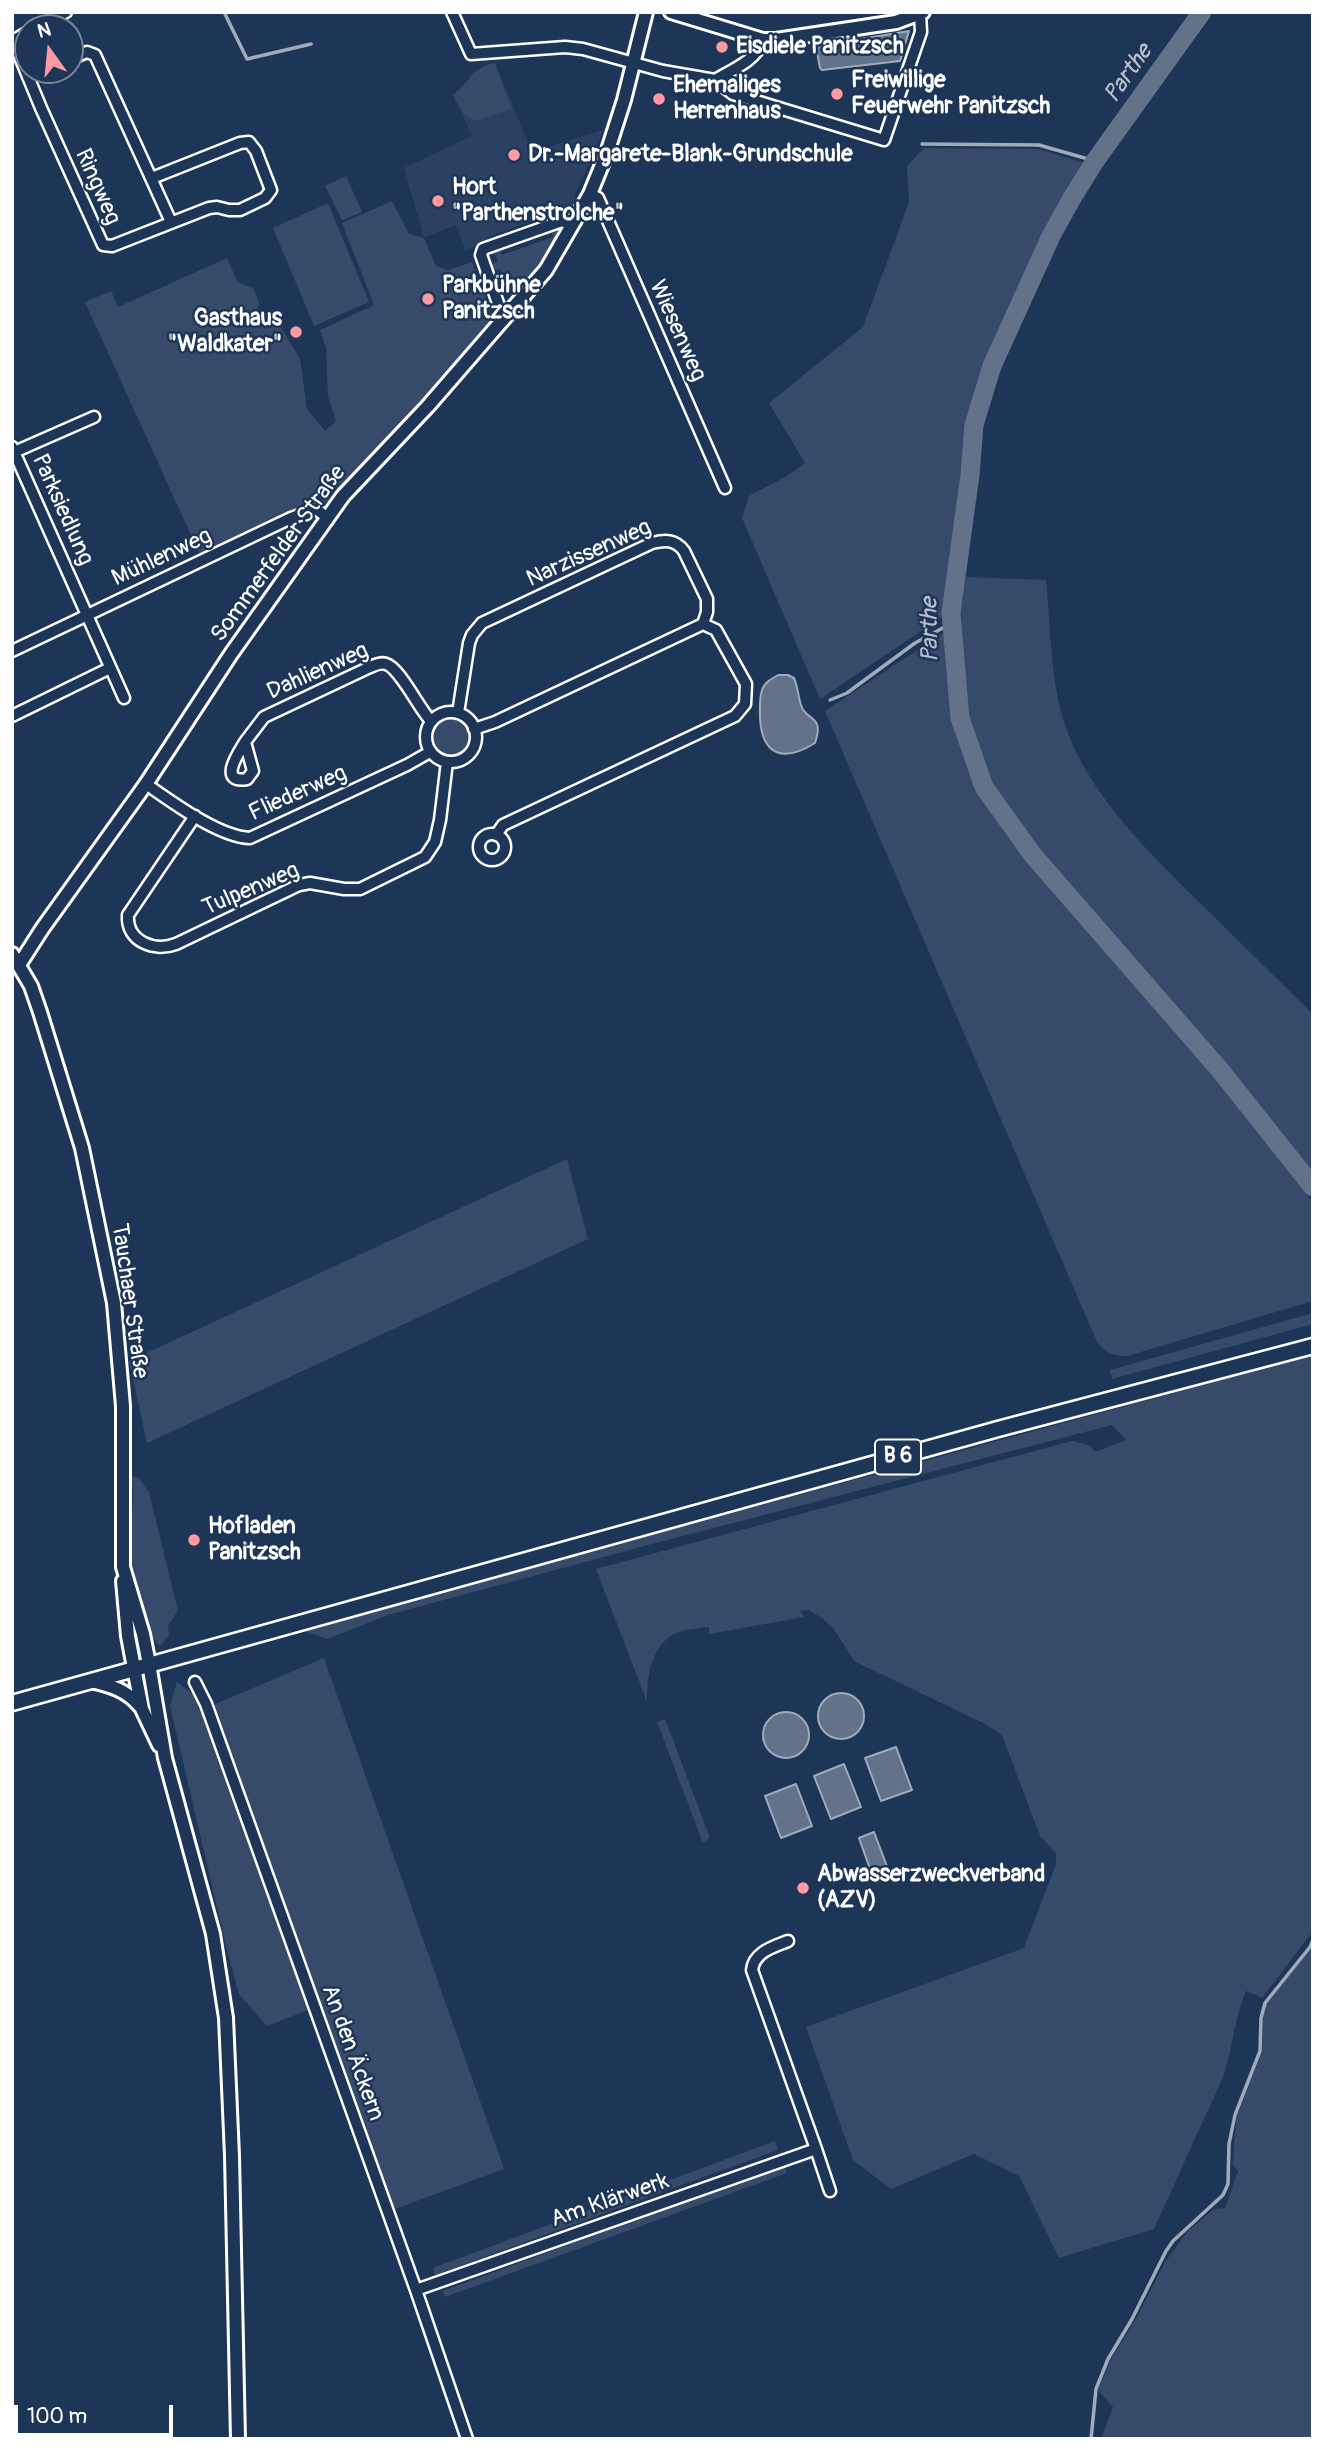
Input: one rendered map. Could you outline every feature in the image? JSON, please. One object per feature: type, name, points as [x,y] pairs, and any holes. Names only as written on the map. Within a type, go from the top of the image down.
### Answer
[{"type":"main road","name":"B 6","points":[[12,1703],[998,1429],[1313,1346]]},
{"type":"street","points":[[452,12],[471,54],[565,47],[583,49],[680,75],[715,80],[733,94],[884,140],[921,32],[922,13],[896,22],[862,28],[763,40],[671,12]]},
{"type":"street","name":"Sommerfelder Straße","points":[[15,965],[146,784],[231,654],[343,496],[428,406],[546,270],[590,194],[614,134],[646,12]]},
{"type":"street","points":[[715,80],[751,58],[760,49],[763,40]]},
{"type":"street","points":[[84,53],[95,55],[171,222]]},
{"type":"street","name":"Ringweg","points":[[31,84],[103,245],[112,246],[214,207],[240,210],[267,197],[271,187],[256,151],[249,142],[240,143],[152,178]]},
{"type":"street","name":"Wiesenweg","points":[[590,194],[598,198],[725,488]]},
{"type":"street","points":[[504,320],[481,256],[483,249],[562,220],[572,225]]},
{"type":"street","name":"Parksiedlung","points":[[94,417],[13,451],[124,698]]},
{"type":"street","name":"Mühlenweg","points":[[12,650],[291,519],[316,509],[328,517]]},
{"type":"street","name":"Narzissenweg","points":[[458,713],[469,643],[476,628],[652,543],[667,540],[684,551],[706,599],[707,612],[703,624]]},
{"type":"street","points":[[474,729],[495,722],[703,624],[716,630],[746,684],[745,704],[735,716],[503,825],[496,835]]},
{"type":"street","name":"Dahlienweg","points":[[245,742],[264,717],[383,663],[394,668],[422,712],[431,721]]},
{"type":"street","points":[[12,716],[110,668]]},
{"type":"street","points":[[443,713],[458,713],[468,719],[476,739],[470,753],[457,761],[447,762],[430,752],[426,739],[431,721],[443,713]]},
{"type":"street","name":"Fliederweg","points":[[146,784],[195,816],[231,834],[250,838],[430,752]]},
{"type":"street","name":"Tulpenweg","points":[[195,816],[128,915],[127,921],[133,935],[145,945],[161,948],[176,944],[299,885],[310,883],[360,889],[425,857],[435,842],[447,762]]},
{"type":"street","name":"Tauchaer Straße","points":[[15,965],[31,986],[82,1148],[114,1303],[123,1406],[123,1567],[143,1634],[165,1758]]},
{"type":"street","points":[[123,1567],[124,1598],[142,1709],[165,1758],[210,1920],[225,2008],[232,2156],[238,2439]]},
{"type":"street","points":[[91,1681],[117,1687],[142,1709]]},
{"type":"street","name":"An den Äckern","points":[[195,1682],[211,1717],[467,2439]]},
{"type":"street","points":[[788,1941],[763,1951],[753,1963],[752,1970],[830,2191]]},
{"type":"street","name":"Am Klärwerk","points":[[416,2290],[816,2149]]},
{"type":"shaded area","points":[[909,31],[900,61],[822,70],[820,68],[817,52],[819,46]]},
{"type":"shaded area","name":"Dr.-Margarete-Blank-Grundschule","points":[[495,63],[532,152],[603,130],[574,196],[577,199],[570,214],[559,217],[557,212],[487,237],[488,241],[465,250],[456,225],[424,238],[404,168],[472,136],[453,95],[465,86],[471,74],[485,65]]},
{"type":"shaded area","points":[[495,63],[511,109],[475,121],[464,114],[453,95],[481,68]]},
{"type":"shaded area","points":[[924,148],[1038,149],[1088,164],[1040,244],[990,358],[969,425],[945,615],[820,699],[742,518],[749,496],[805,463],[769,403],[863,327],[909,202],[907,166]]},
{"type":"shaded area","points":[[346,176],[362,212],[342,220],[325,186]]},
{"type":"shaded area","points":[[392,201],[409,234],[424,238],[436,266],[448,270],[472,262],[494,321],[331,502],[312,503],[200,555],[85,302],[111,291],[118,307],[227,258],[238,282],[254,289],[259,303],[256,315],[270,309],[300,359],[307,409],[325,431],[336,421],[328,396],[326,348],[320,330],[374,305],[342,223]]},
{"type":"shaded area","points":[[328,203],[369,302],[314,326],[273,228]]},
{"type":"shaded area","points":[[556,227],[563,230],[541,266],[505,306],[503,301],[512,298],[500,269],[492,271],[490,265],[498,262],[495,254],[486,256],[499,247],[502,255],[553,237],[551,229]]},
{"type":"shaded area","points":[[966,577],[1046,580],[1054,674],[1061,710],[1077,754],[1091,779],[1145,848],[1313,1014],[1313,1179],[1023,833],[989,786],[966,711],[958,655]]},
{"type":"shaded area","points":[[943,633],[947,640],[955,710],[964,746],[984,799],[1023,852],[1206,1060],[1313,1202],[1313,1301],[1127,1356],[1110,1353],[1097,1342],[825,711]]},
{"type":"shaded area","points":[[778,675],[794,678],[803,710],[818,727],[815,743],[794,753],[785,754],[770,748],[762,731],[762,690],[766,683]]},
{"type":"shaded area","points":[[451,718],[464,724],[470,737],[464,750],[451,756],[438,750],[432,737],[438,724]]},
{"type":"shaded area","points":[[567,1159],[588,1239],[147,1443],[129,1361]]},
{"type":"shaded area","points":[[1313,1313],[1313,1324],[1112,1379],[1110,1370]]},
{"type":"shaded area","points":[[1313,1355],[1313,1931],[1262,1998],[1246,1991],[1223,2077],[1154,2229],[1059,2258],[1019,2176],[974,2154],[891,2189],[853,2160],[806,2027],[1024,1948],[1056,1864],[1056,1853],[1040,1836],[1002,1735],[985,1724],[854,1661],[834,1629],[808,1610],[800,1611],[804,1617],[709,1634],[709,1627],[691,1629],[671,1636],[657,1651],[653,1660],[647,1702],[596,1569],[1072,1441],[1089,1445],[1095,1452],[1126,1440],[1112,1425],[388,1615],[327,1639],[303,1630]]},
{"type":"shaded area","points":[[132,1476],[139,1478],[149,1492],[178,1611],[168,1625],[169,1635],[160,1646],[145,1624],[133,1577],[130,1546]]},
{"type":"shaded area","points":[[324,1658],[504,2169],[395,2209],[213,1705]]},
{"type":"shaded area","points":[[177,1682],[193,1694],[202,1711],[308,2010],[267,2026],[239,1994],[227,1950],[170,1706]]},
{"type":"shaded area","points":[[841,1693],[857,1700],[864,1716],[857,1732],[841,1739],[825,1732],[818,1716],[825,1700]]},
{"type":"shaded area","points":[[786,1712],[795,1713],[802,1719],[808,1726],[808,1744],[802,1751],[795,1757],[786,1758],[777,1757],[770,1751],[764,1744],[763,1735],[764,1726],[770,1719],[777,1713]]},
{"type":"shaded area","points":[[665,1719],[710,1838],[703,1843],[657,1722]]},
{"type":"shaded area","points":[[896,1747],[912,1790],[881,1801],[865,1758]]},
{"type":"shaded area","points":[[844,1764],[861,1807],[831,1819],[814,1776]]},
{"type":"shaded area","points":[[796,1784],[812,1826],[781,1838],[765,1796]]},
{"type":"shaded area","points":[[874,1832],[891,1877],[875,1883],[859,1838]]},
{"type":"shaded area","points":[[1313,1945],[1313,2439],[1101,2439],[1113,2407],[1098,2390],[1111,2359],[1136,2319],[1165,2262],[1186,2233],[1214,2209],[1225,2208],[1238,2171],[1233,2165],[1236,2119],[1262,2052],[1266,2004]]},
{"type":"shaded area","points":[[775,2141],[778,2150],[435,2275],[433,2268]]},
{"type":"shaded area","points":[[783,2165],[787,2173],[445,2297],[443,2291]]},
{"type":"waterway","points":[[224,12],[247,59],[311,44]]},
{"type":"waterway","name":"Parthe","points":[[1202,12],[1095,161],[1072,198],[1051,236],[992,366],[974,425],[970,475],[951,613],[960,718],[984,787],[1032,854],[1220,1070],[1313,1187]]},
{"type":"waterway","points":[[922,144],[1039,145],[1095,161]]},
{"type":"waterway","points":[[830,700],[847,693],[915,643],[952,623]]},
{"type":"waterway","points":[[1091,2439],[1096,2389],[1108,2359],[1132,2319],[1166,2251],[1173,2241],[1223,2195],[1228,2184],[1229,2144],[1235,2115],[1260,2051],[1261,2018],[1265,2003],[1313,1940]]},
{"type":"place","name":"Eisdiele Panitzsch","points":[[722,47]]},
{"type":"place","name":"Freiwillige Feuerwehr Panitzsch","points":[[837,94]]},
{"type":"place","name":"Ehemaliges Herrenhaus","points":[[659,99]]},
{"type":"place","name":"Dr.-Margarete-Blank-Grundschule","points":[[514,155]]},
{"type":"place","name":"Hort \"Parthenstrolche\"","points":[[438,201]]},
{"type":"place","name":"Parkbühne Panitzsch","points":[[428,299]]},
{"type":"place","name":"Gasthaus \"Waldkater\"","points":[[296,332]]},
{"type":"place","name":"Hofladen Panitzsch","points":[[194,1540]]},
{"type":"place","name":"Abwasserzweckverband (AZV)","points":[[803,1888]]}]
